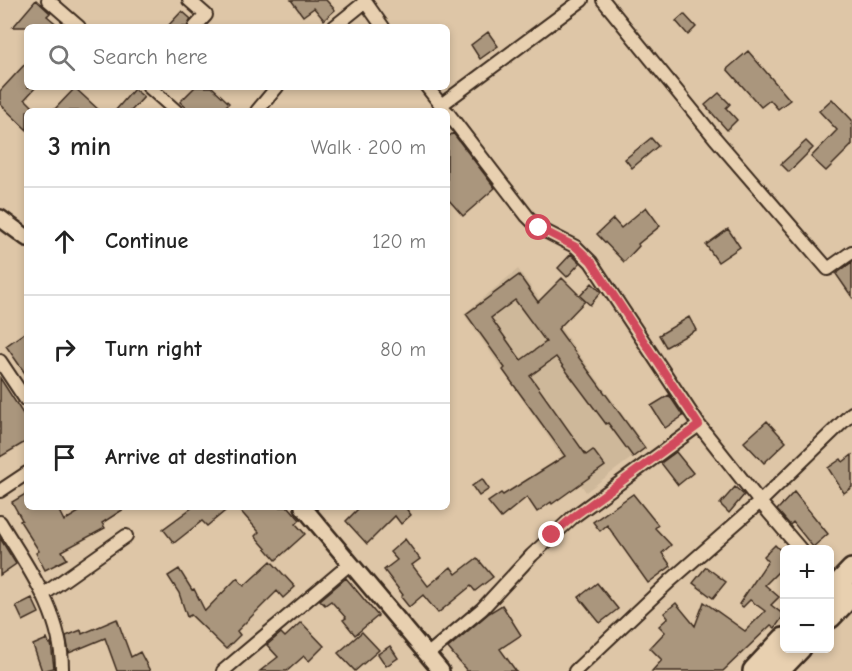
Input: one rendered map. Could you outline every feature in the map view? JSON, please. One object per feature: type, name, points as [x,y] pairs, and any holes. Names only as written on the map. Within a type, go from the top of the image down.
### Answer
[{"type":"highway","points":[[837,589],[852,570]]},
{"type":"highway","points":[[754,671],[780,643]]},
{"type":"highway","points":[[778,671],[795,653]]},
{"type":"street","points":[[48,0],[76,24]]},
{"type":"street","points":[[189,0],[206,15],[198,24]]},
{"type":"street","points":[[446,108],[582,0]]},
{"type":"street","points":[[603,0],[715,138],[828,269],[852,252]]},
{"type":"street","points":[[337,24],[364,1],[381,24]]},
{"type":"street","points":[[152,90],[172,108]]},
{"type":"street","points":[[259,108],[274,90]]},
{"type":"street","points":[[429,90],[444,108]]},
{"type":"street","points":[[450,116],[527,216],[539,228],[576,247],[591,261],[699,425],[798,545]]},
{"type":"street","points":[[0,218],[24,236]]},
{"type":"street","points":[[0,361],[24,397]]},
{"type":"street","points":[[575,671],[670,581],[760,502],[852,413]]},
{"type":"street","points":[[428,655],[482,609],[532,555],[573,517],[699,425]]},
{"type":"street","points":[[0,491],[24,475]]},
{"type":"street","points":[[306,510],[441,671]]},
{"type":"street","points":[[0,522],[44,594],[62,652],[62,671]]},
{"type":"street","points":[[44,594],[126,536]]},
{"type":"street","points":[[223,671],[351,563]]},
{"type":"shaded area","points":[[518,269],[646,447],[586,492],[464,314]]},
{"type":"building","points":[[36,0],[50,13],[47,16],[56,24],[24,24],[24,27],[13,27]]},
{"type":"building","points":[[291,0],[326,0],[335,10],[324,20],[314,8],[303,16]]},
{"type":"building","points":[[182,11],[191,19],[188,24],[170,24]]},
{"type":"building","points":[[684,14],[696,27],[688,35],[676,21]]},
{"type":"building","points":[[488,32],[498,46],[480,59],[471,45]]},
{"type":"building","points":[[748,51],[790,100],[778,109],[770,100],[761,107],[727,69]]},
{"type":"building","points":[[24,65],[24,90],[33,90],[25,99],[34,108],[24,108],[24,127],[0,104],[0,91]]},
{"type":"building","points":[[73,90],[77,90],[97,108],[56,108]]},
{"type":"building","points":[[133,90],[144,97],[134,108],[118,108]]},
{"type":"building","points":[[192,90],[215,90],[229,103],[224,108],[187,108],[180,102]]},
{"type":"building","points":[[719,93],[730,104],[726,108],[737,120],[727,130],[705,105]]},
{"type":"building","points":[[832,99],[852,120],[852,145],[826,171],[811,157],[837,130],[819,111]]},
{"type":"building","points":[[453,133],[495,188],[463,216],[450,201],[450,136]]},
{"type":"building","points":[[651,138],[658,146],[632,168],[625,159]]},
{"type":"building","points":[[806,141],[813,148],[789,172],[781,164]]},
{"type":"building","points":[[646,207],[660,226],[638,244],[639,246],[624,262],[597,234],[613,219],[621,228]]},
{"type":"building","points":[[728,229],[740,247],[718,262],[706,245]]},
{"type":"building","points":[[571,254],[580,263],[567,277],[558,268]]},
{"type":"building","points":[[852,262],[852,297],[836,274]]},
{"type":"building","points":[[519,275],[538,302],[562,278],[585,301],[558,329],[645,448],[633,457],[556,357],[530,376],[586,455],[593,450],[605,466],[537,512],[527,497],[501,518],[488,502],[565,456],[466,314]],"holes":[[[515,300],[546,342],[521,360],[491,318]]]},
{"type":"building","points":[[592,283],[601,292],[590,305],[580,296]]},
{"type":"building","points":[[689,317],[696,330],[666,347],[659,335]]},
{"type":"building","points":[[24,333],[24,372],[6,346]]},
{"type":"building","points":[[0,378],[24,415],[24,443],[0,457]]},
{"type":"building","points":[[669,395],[683,416],[665,428],[651,406]]},
{"type":"building","points":[[767,421],[786,442],[764,463],[744,442]]},
{"type":"building","points":[[676,452],[693,473],[678,485],[661,463]]},
{"type":"building","points":[[852,455],[852,487],[844,493],[828,468],[841,459],[843,462]]},
{"type":"building","points":[[482,479],[489,489],[479,496],[472,486]]},
{"type":"building","points":[[735,487],[744,495],[729,513],[720,504]]},
{"type":"building","points":[[794,492],[828,534],[815,545],[811,545],[793,522],[790,525],[777,510]]},
{"type":"building","points":[[633,494],[658,525],[655,528],[671,545],[662,553],[671,566],[648,583],[607,525],[600,531],[593,522]]},
{"type":"building","points":[[24,495],[24,510],[58,510],[64,521],[82,510],[122,510],[102,523],[105,528],[62,551],[67,559],[45,570],[36,553],[39,551],[20,521],[22,520],[12,502]]},
{"type":"building","points":[[189,510],[226,510],[207,526],[202,521],[174,543],[163,529]]},
{"type":"building","points":[[240,510],[292,510],[300,520],[296,524],[305,534],[276,560],[255,536],[259,532]]},
{"type":"building","points":[[357,510],[407,510],[411,515],[401,524],[395,516],[367,544],[346,521]]},
{"type":"building","points":[[0,538],[16,564],[0,575]]},
{"type":"building","points":[[405,539],[420,559],[412,565],[428,586],[451,567],[456,574],[477,558],[493,577],[475,591],[471,586],[438,613],[423,595],[409,607],[384,570],[397,560],[390,552]]},
{"type":"building","points":[[775,545],[780,550],[780,570],[765,585],[779,597],[771,605],[780,612],[780,621],[775,628],[771,625],[723,671],[652,671],[662,660],[650,648],[665,632],[659,626],[668,618],[664,613],[676,603],[695,626],[704,602],[745,631],[765,611],[750,600],[743,607],[739,604],[768,561],[764,556]]},
{"type":"building","points":[[271,561],[295,587],[283,598],[277,591],[237,631],[240,635],[226,649],[191,615],[187,617],[179,593],[168,576],[179,569],[192,590],[194,589],[205,611],[237,578],[244,586]]},
{"type":"building","points":[[706,567],[726,582],[713,598],[693,583]]},
{"type":"building","points":[[346,578],[378,616],[355,635],[343,620],[346,618],[331,601],[325,605],[320,600]]},
{"type":"building","points":[[597,583],[618,609],[600,623],[579,597]]},
{"type":"building","points":[[32,598],[39,613],[23,621],[16,606]]},
{"type":"building","points":[[502,605],[521,635],[500,649],[516,671],[467,671],[448,648],[489,613]]},
{"type":"building","points":[[117,619],[131,657],[140,652],[150,671],[117,671],[105,638],[69,653],[66,636],[81,630],[82,634]]},
{"type":"building","points":[[301,622],[324,646],[309,661],[304,656],[287,671],[260,671],[278,657],[267,645],[281,633],[285,637]]},
{"type":"building","points":[[362,632],[379,650],[355,671],[338,653]]},
{"type":"building","points":[[47,639],[49,644],[51,643],[54,668],[42,671],[33,645]]},
{"type":"building","points":[[390,646],[398,658],[386,666],[378,654]]},
{"type":"route","points":[[539,228],[576,247],[591,261],[699,425],[622,480],[552,535]]}]
